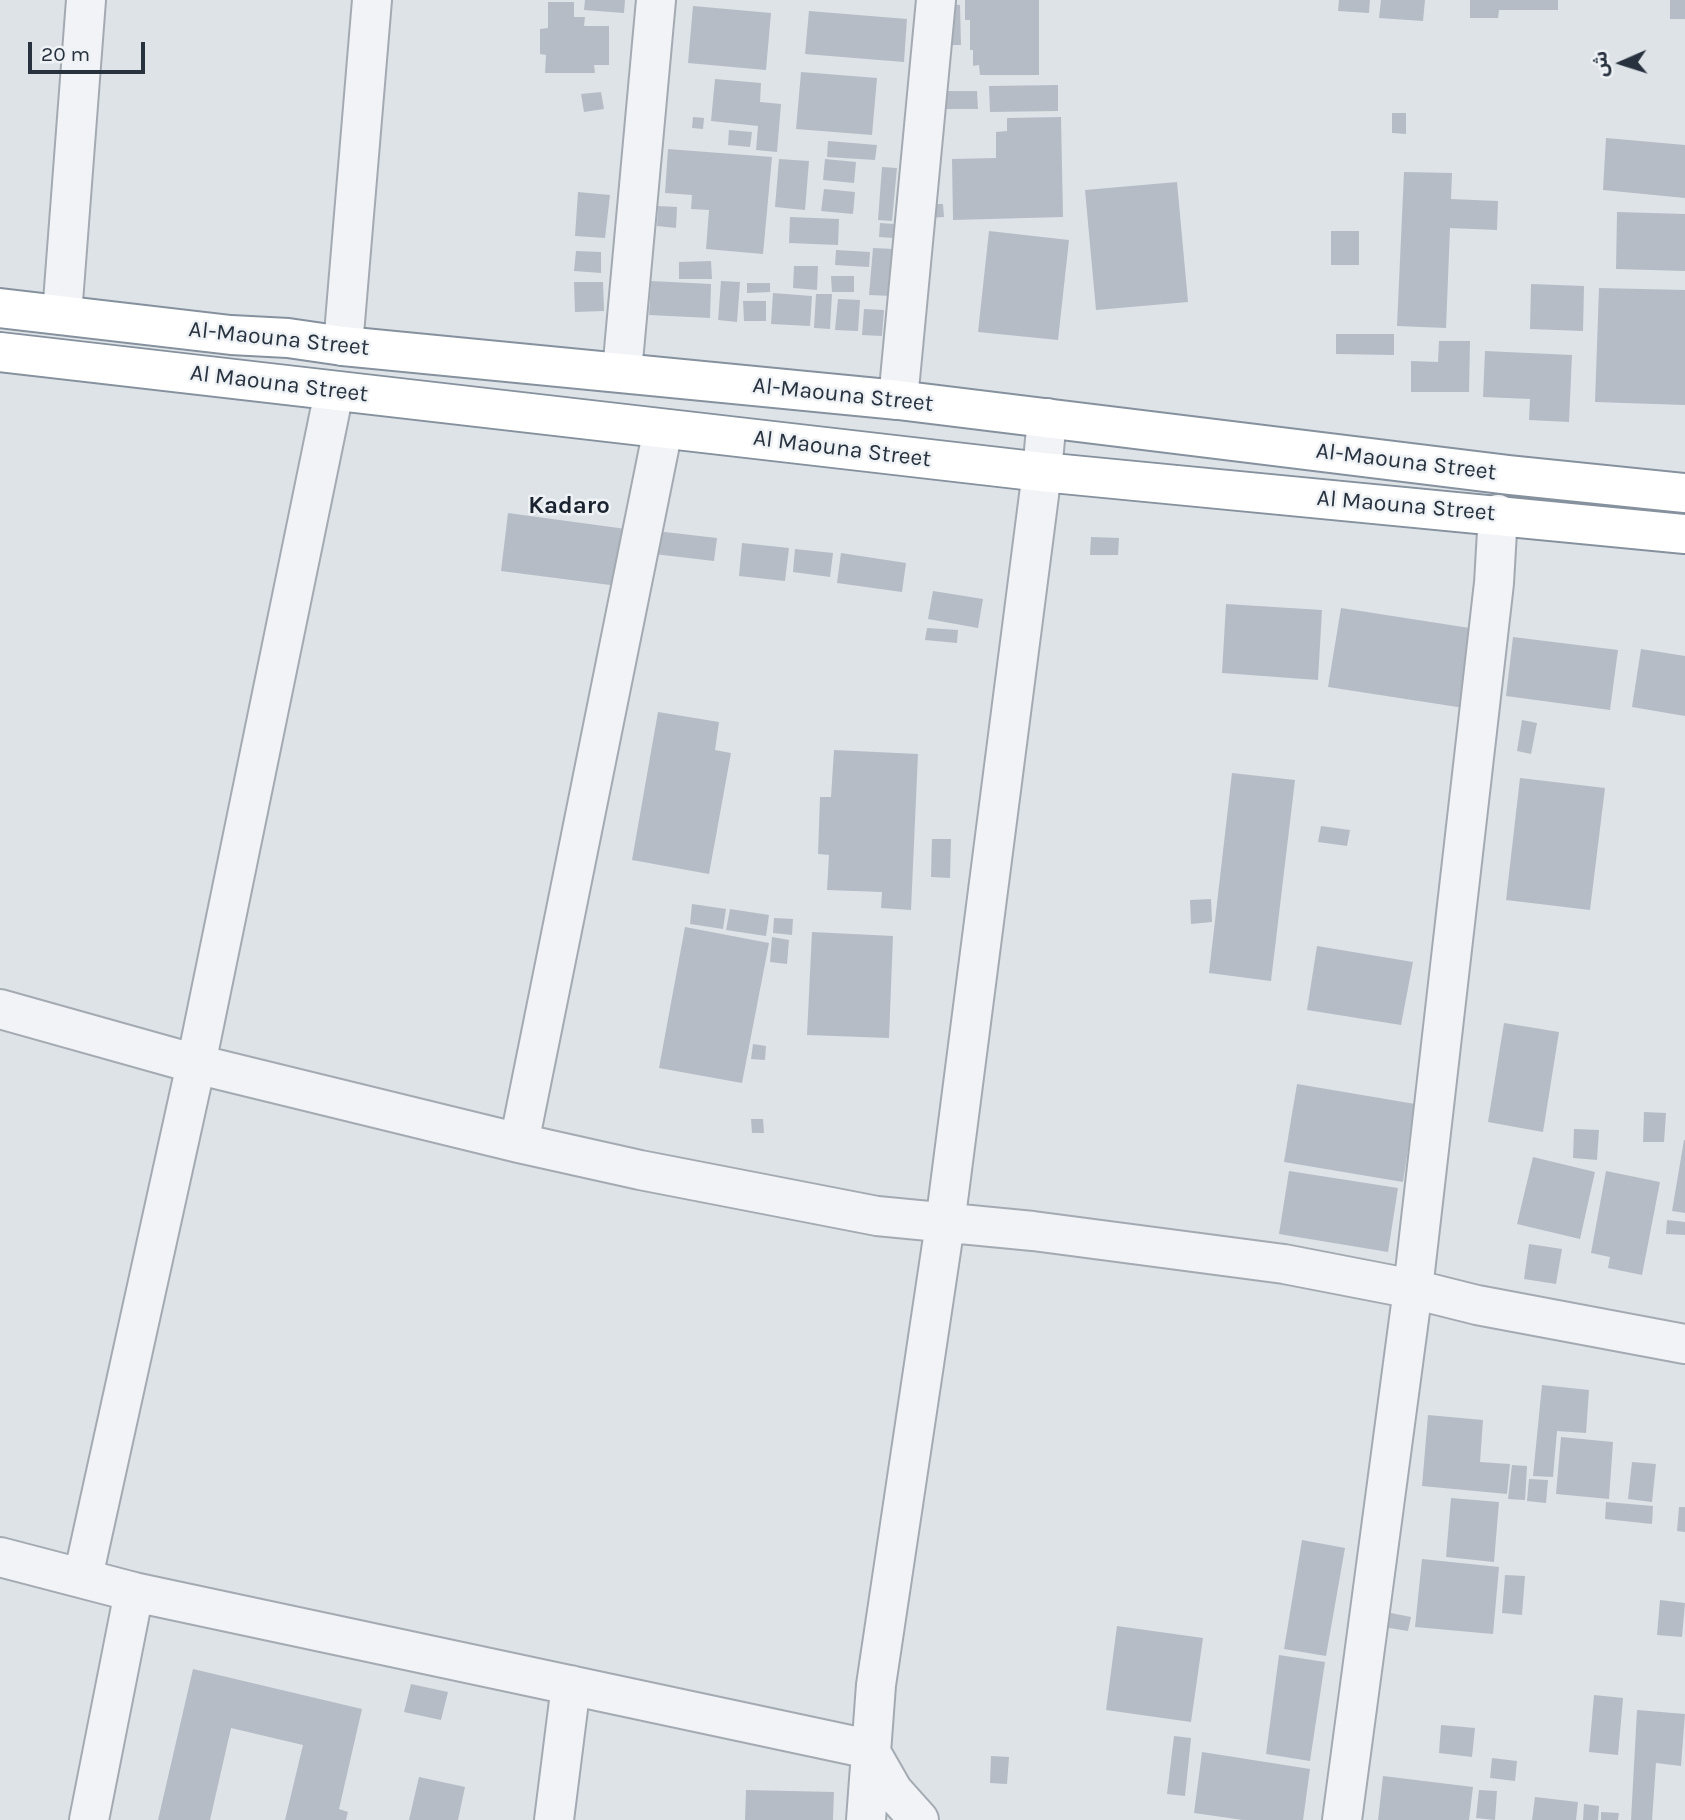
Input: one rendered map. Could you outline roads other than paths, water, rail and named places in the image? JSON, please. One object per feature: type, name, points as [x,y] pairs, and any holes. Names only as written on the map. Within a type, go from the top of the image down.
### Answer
[{"type":"highway","name":"Al-Maouna Street","points":[[0,308],[231,335],[288,338],[343,346],[898,400],[1495,473],[1685,493]]},
{"type":"highway","points":[[219,376],[231,335]]},
{"type":"highway","name":"Al Maouna Street","points":[[0,352],[1042,472],[1685,534]]},
{"type":"street","points":[[62,315],[86,0]]},
{"type":"street","points":[[343,346],[372,0]]},
{"type":"street","points":[[622,372],[656,0]]},
{"type":"street","points":[[898,400],[936,0]]},
{"type":"street","points":[[83,1577],[196,1064],[334,392]]},
{"type":"street","points":[[866,1820],[869,1749],[876,1685],[945,1224],[1047,418]]},
{"type":"street","points":[[519,1143],[663,429]]},
{"type":"street","points":[[1342,1820],[1413,1289],[1494,583],[1499,514]]},
{"type":"street","points":[[0,1009],[196,1064],[640,1170],[838,1209],[1284,1264],[1413,1289],[1477,1305],[1685,1344]]},
{"type":"street","points":[[0,1557],[134,1591],[869,1749],[893,1791],[919,1820]]},
{"type":"street","points":[[89,1820],[134,1591]]},
{"type":"street","points":[[554,1820],[571,1685]]},
{"type":"district","name":"Kadaro","points":[[569,506]]}]
